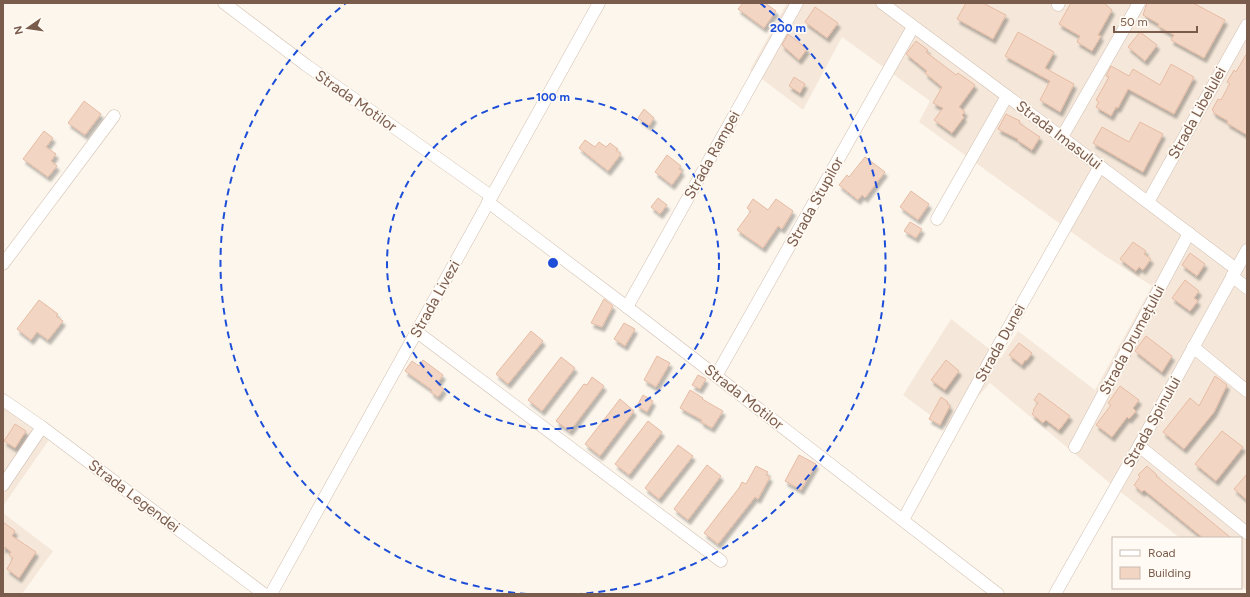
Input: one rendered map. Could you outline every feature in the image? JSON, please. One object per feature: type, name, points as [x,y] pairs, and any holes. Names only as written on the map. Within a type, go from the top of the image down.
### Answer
[{"type":"street","name":"Strada Motilor","points":[[224,3],[489,199],[998,594]]},
{"type":"street","name":"Strada Livezi","points":[[272,594],[489,199],[599,3]]},
{"type":"street","name":"Strada Rampei","points":[[627,307],[797,3]]},
{"type":"street","name":"Strada Imasului","points":[[882,3],[1189,233],[1234,273],[1247,288]]},
{"type":"street","points":[[1062,137],[1138,3]]},
{"type":"street","name":"Strada Libelulei","points":[[1148,202],[1247,24]]},
{"type":"street","name":"Strada Stupilor","points":[[716,376],[913,27]]},
{"type":"street","points":[[937,219],[1007,96]]},
{"type":"street","points":[[3,264],[114,116]]},
{"type":"street","name":"Strada Dunei","points":[[903,520],[1100,166]]},
{"type":"street","name":"Strada Drumețului","points":[[1075,447],[1189,233]]},
{"type":"street","name":"Strada Spinului","points":[[1055,594],[1139,446],[1247,250]]},
{"type":"street","points":[[417,332],[721,561]]},
{"type":"street","points":[[1193,347],[1247,391]]},
{"type":"street","name":"Strada Legendei","points":[[3,400],[42,426],[264,594]]},
{"type":"street","points":[[3,485],[42,426]]},
{"type":"street","points":[[1139,446],[1247,533]]},
{"type":"shaded area","points":[[787,3],[1247,3],[1247,591],[1242,587],[1242,537],[1179,537],[1118,490],[990,383],[949,429],[903,395],[951,319],[1001,358],[1018,331],[1095,390],[1152,286],[1102,254],[919,122],[930,101],[842,37],[803,110],[750,70]]},
{"type":"shaded area","points":[[3,400],[53,434],[3,506]]},
{"type":"shaded area","points":[[3,513],[53,551],[22,594],[3,594]]},
{"type":"building","points":[[743,3],[765,3],[776,11],[764,28],[738,9]]},
{"type":"building","points":[[966,3],[983,3],[1006,15],[993,39],[957,19]]},
{"type":"building","points":[[1071,3],[1104,3],[1112,10],[1098,35],[1101,36],[1092,51],[1077,42],[1080,36],[1059,24]]},
{"type":"building","points":[[1147,3],[1193,3],[1225,20],[1204,58],[1171,40],[1174,35],[1143,15]]},
{"type":"building","points":[[815,7],[838,23],[827,38],[805,22]]},
{"type":"building","points":[[1018,32],[1054,52],[1045,68],[1074,84],[1060,112],[1040,100],[1050,81],[1005,56]]},
{"type":"building","points":[[1140,32],[1157,45],[1145,61],[1128,47]]},
{"type":"building","points":[[788,34],[807,49],[799,60],[782,45]]},
{"type":"building","points":[[916,41],[928,50],[926,52],[956,75],[958,73],[975,85],[959,107],[965,112],[962,115],[964,117],[952,133],[934,120],[943,108],[933,103],[942,87],[925,73],[927,71],[906,54]]},
{"type":"building","points":[[1247,53],[1247,135],[1227,123],[1228,121],[1214,113],[1212,110],[1218,99],[1221,100],[1230,84],[1227,82],[1234,70],[1236,72]]},
{"type":"building","points":[[1171,64],[1194,77],[1174,114],[1128,89],[1118,108],[1116,107],[1111,116],[1096,107],[1099,102],[1096,100],[1109,77],[1106,76],[1111,66],[1129,76],[1133,69],[1160,85]]},
{"type":"building","points":[[794,77],[805,84],[800,93],[789,86]]},
{"type":"building","points":[[84,101],[101,114],[85,135],[68,123]]},
{"type":"building","points":[[644,109],[654,118],[649,126],[638,118]]},
{"type":"building","points":[[1006,114],[1020,121],[1019,123],[1040,137],[1032,150],[1017,140],[1018,139],[998,129]]},
{"type":"building","points":[[1140,122],[1163,134],[1143,172],[1093,143],[1102,127],[1129,142]]},
{"type":"building","points":[[44,131],[53,138],[46,147],[56,154],[51,161],[57,166],[48,177],[23,159]]},
{"type":"building","points":[[585,140],[595,147],[599,142],[606,147],[610,143],[618,149],[616,150],[621,154],[608,171],[579,148]]},
{"type":"building","points":[[667,155],[681,166],[679,169],[682,171],[672,185],[655,172]]},
{"type":"building","points":[[865,157],[885,172],[865,198],[862,195],[858,200],[839,185],[847,175],[849,177]]},
{"type":"building","points":[[911,191],[929,204],[918,220],[900,207]]},
{"type":"building","points":[[658,198],[667,205],[660,214],[651,207]]},
{"type":"building","points":[[753,199],[768,210],[776,199],[793,211],[782,229],[778,226],[763,248],[737,230],[751,211],[747,208]]},
{"type":"building","points":[[910,222],[922,229],[916,238],[904,231]]},
{"type":"building","points":[[1133,242],[1146,251],[1144,254],[1151,259],[1143,270],[1139,267],[1136,271],[1120,259]]},
{"type":"building","points":[[1190,253],[1205,264],[1197,276],[1182,265]]},
{"type":"building","points":[[1185,280],[1199,291],[1194,298],[1198,301],[1190,311],[1172,298]]},
{"type":"building","points":[[604,299],[613,306],[602,327],[591,323]]},
{"type":"building","points":[[39,300],[58,314],[56,316],[63,321],[48,340],[37,332],[31,340],[17,329]]},
{"type":"building","points":[[624,323],[635,329],[625,346],[614,339]]},
{"type":"building","points":[[531,331],[543,341],[508,384],[496,374]]},
{"type":"building","points":[[1146,336],[1172,356],[1162,372],[1135,351]]},
{"type":"building","points":[[1019,343],[1032,353],[1022,365],[1009,355]]},
{"type":"building","points":[[657,356],[670,363],[656,387],[644,380]]},
{"type":"building","points":[[561,357],[575,368],[542,411],[528,400]]},
{"type":"building","points":[[423,360],[443,375],[437,384],[444,389],[438,397],[431,392],[432,390],[405,371],[412,361],[419,366]]},
{"type":"building","points":[[946,360],[959,371],[945,390],[931,380]]},
{"type":"building","points":[[698,375],[706,379],[700,389],[692,385]]},
{"type":"building","points":[[1215,376],[1227,385],[1214,412],[1184,449],[1163,432],[1190,398],[1199,406]]},
{"type":"building","points":[[592,377],[604,386],[570,431],[556,421],[584,384],[587,385]]},
{"type":"building","points":[[1120,386],[1139,400],[1133,408],[1136,411],[1129,419],[1127,417],[1112,437],[1096,425],[1111,405],[1108,403]]},
{"type":"building","points":[[690,390],[723,411],[712,428],[701,422],[702,420],[680,408]]},
{"type":"building","points":[[1039,393],[1070,416],[1059,430],[1046,420],[1043,423],[1032,414],[1038,403],[1034,400]]},
{"type":"building","points":[[643,395],[653,401],[647,412],[637,406]]},
{"type":"building","points":[[941,397],[948,402],[947,404],[950,406],[940,425],[929,419]]},
{"type":"building","points":[[620,399],[634,411],[600,456],[585,444]]},
{"type":"building","points":[[648,421],[662,432],[629,475],[615,464]]},
{"type":"building","points":[[15,424],[26,431],[15,448],[4,441]]},
{"type":"building","points":[[1222,431],[1243,447],[1216,481],[1195,464]]},
{"type":"building","points":[[678,445],[693,456],[659,499],[645,488]]},
{"type":"building","points":[[799,455],[816,464],[801,490],[785,481]]},
{"type":"building","points":[[707,465],[721,476],[688,520],[674,509]]},
{"type":"building","points":[[756,466],[768,472],[766,475],[770,477],[758,499],[755,497],[718,544],[704,533],[742,482],[746,484]]},
{"type":"building","points":[[1147,466],[1157,475],[1156,476],[1230,537],[1202,537],[1144,490],[1142,492],[1134,485],[1140,477],[1138,475]]},
{"type":"building","points":[[1247,474],[1247,500],[1234,489]]},
{"type":"building","points":[[3,522],[15,531],[12,536],[36,552],[19,578],[7,569],[13,558],[9,555],[11,552],[5,547],[3,549]]}]
